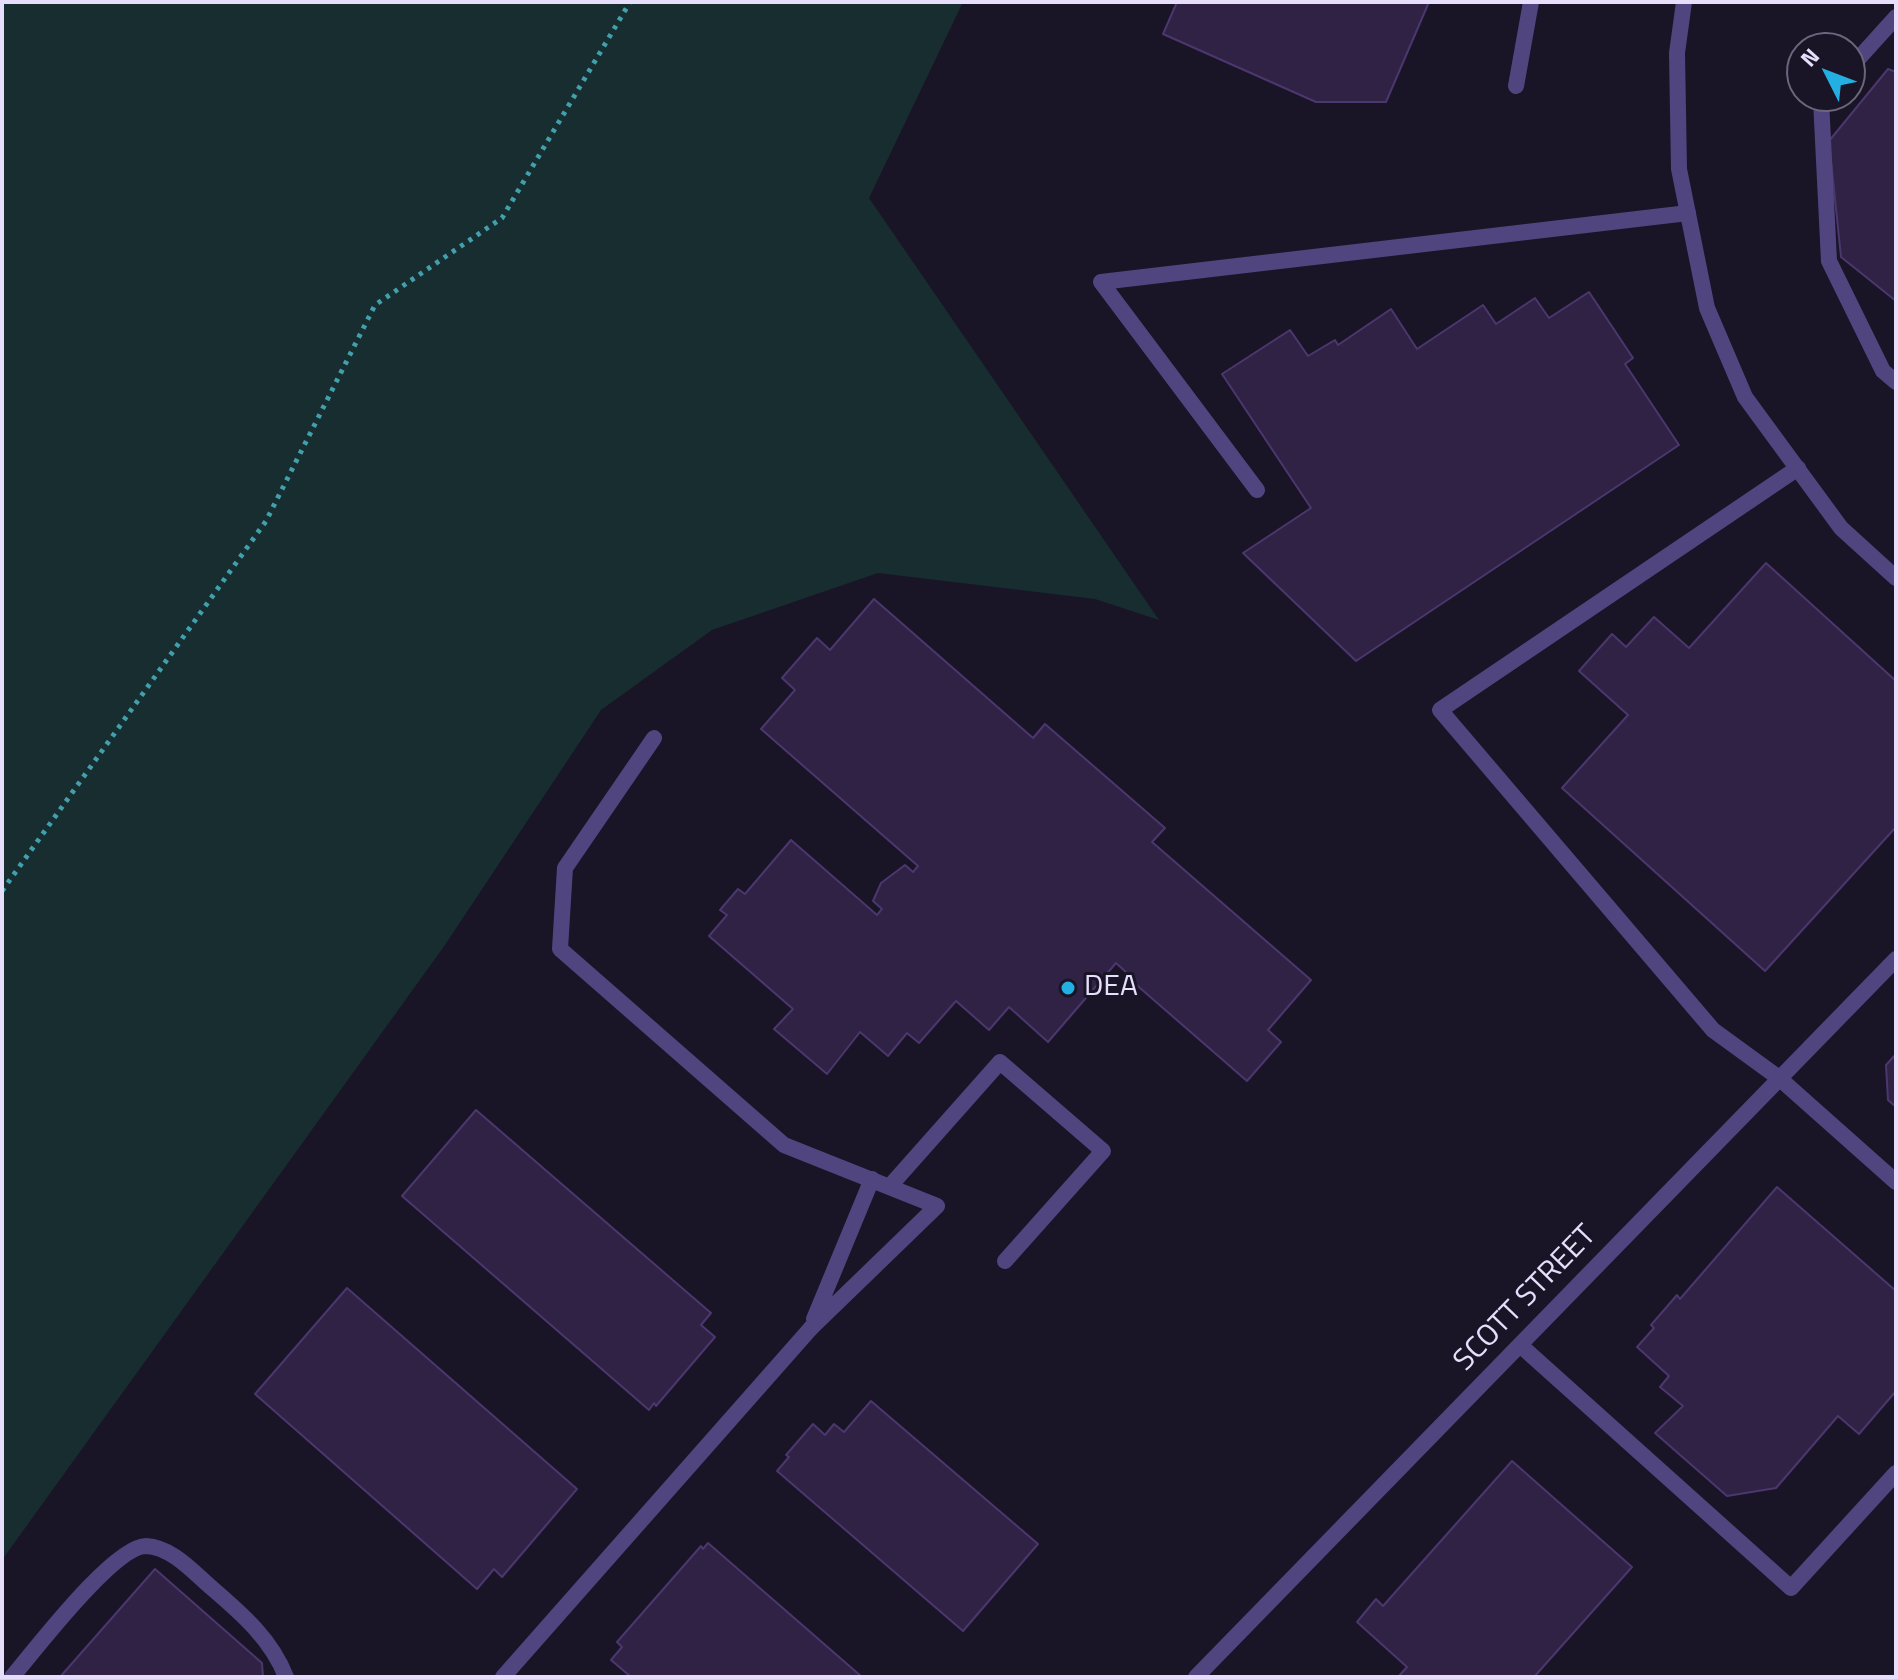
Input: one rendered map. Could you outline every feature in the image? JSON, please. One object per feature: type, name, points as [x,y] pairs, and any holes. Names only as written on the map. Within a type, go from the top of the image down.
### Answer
[{"type":"street","points":[[1516,86],[1531,2]]},
{"type":"street","points":[[1684,2],[1677,53],[1679,169],[1707,308],[1745,397],[1841,528],[1896,578]]},
{"type":"street","points":[[1866,50],[1896,17]]},
{"type":"street","points":[[1822,112],[1829,261],[1883,371],[1896,382]]},
{"type":"street","points":[[1257,490],[1101,282],[1688,213]]},
{"type":"street","points":[[1798,468],[1440,710],[1713,1030],[1779,1078],[1896,1182]]},
{"type":"street","points":[[503,1677],[811,1328],[937,1206],[784,1145],[560,949],[565,868],[654,738]]},
{"type":"street","name":"SCOTT STREET","points":[[1196,1677],[1896,959]]},
{"type":"street","points":[[890,1186],[1000,1062],[1103,1151],[1005,1261]]},
{"type":"street","points":[[811,1328],[872,1179]]},
{"type":"street","points":[[1520,1345],[1791,1588],[1896,1473]]},
{"type":"street","points":[[12,1677],[99,1576],[130,1550],[148,1546],[175,1556],[251,1622],[282,1666],[286,1677]]},
{"type":"path","points":[[2,891],[266,521],[375,305],[502,218],[630,2]]},
{"type":"green space","points":[[2,2],[963,2],[869,198],[1159,620],[1095,599],[878,573],[712,630],[601,710],[445,945],[2,1560]]},
{"type":"building","points":[[1177,2],[1429,2],[1386,102],[1316,102],[1163,34]]},
{"type":"building","points":[[1888,69],[1896,72],[1896,301],[1841,257],[1829,141],[1853,112],[1866,112],[1866,96]]},
{"type":"building","points":[[1589,292],[1633,358],[1625,364],[1679,445],[1356,661],[1243,553],[1311,508],[1222,374],[1290,330],[1308,356],[1335,340],[1338,345],[1391,309],[1417,349],[1483,305],[1496,324],[1535,298],[1549,318]]},
{"type":"building","points":[[1766,563],[1896,681],[1896,827],[1765,971],[1562,788],[1628,715],[1579,671],[1612,634],[1626,647],[1654,617],[1689,648]]},
{"type":"building","points":[[874,599],[1033,738],[1045,724],[1165,828],[1152,842],[1311,980],[1268,1030],[1281,1042],[1247,1081],[1125,975],[1127,973],[1116,963],[1048,1042],[1009,1007],[989,1030],[956,1001],[919,1043],[907,1033],[888,1056],[860,1032],[827,1074],[774,1029],[793,1009],[709,936],[727,915],[720,910],[738,889],[745,894],[791,840],[877,915],[882,909],[873,901],[881,883],[905,865],[913,872],[918,866],[761,729],[795,690],[782,678],[817,638],[830,650]]},
{"type":"building","points":[[1896,1054],[1896,1107],[1888,1100],[1886,1065]]},
{"type":"building","points":[[476,1110],[711,1313],[701,1325],[715,1337],[656,1406],[654,1403],[649,1410],[402,1196]]},
{"type":"building","points":[[1777,1187],[1896,1291],[1896,1391],[1859,1434],[1838,1416],[1776,1488],[1727,1496],[1655,1433],[1683,1406],[1660,1387],[1669,1376],[1637,1347],[1677,1295],[1680,1299]]},
{"type":"building","points":[[347,1288],[577,1489],[502,1577],[494,1569],[477,1589],[255,1394]]},
{"type":"building","points":[[871,1401],[1038,1544],[963,1631],[777,1471],[789,1457],[786,1455],[813,1424],[825,1435],[834,1424],[844,1432]]},
{"type":"building","points":[[1512,1461],[1632,1567],[1534,1677],[1398,1677],[1407,1667],[1357,1622],[1376,1599],[1383,1606]]},
{"type":"building","points":[[708,1543],[862,1677],[631,1677],[611,1660],[622,1647],[617,1642],[701,1546],[703,1549]]},
{"type":"building","points":[[155,1569],[262,1663],[263,1677],[60,1677]]},
{"type":"place","name":"DEA","points":[[1068,988]]}]
